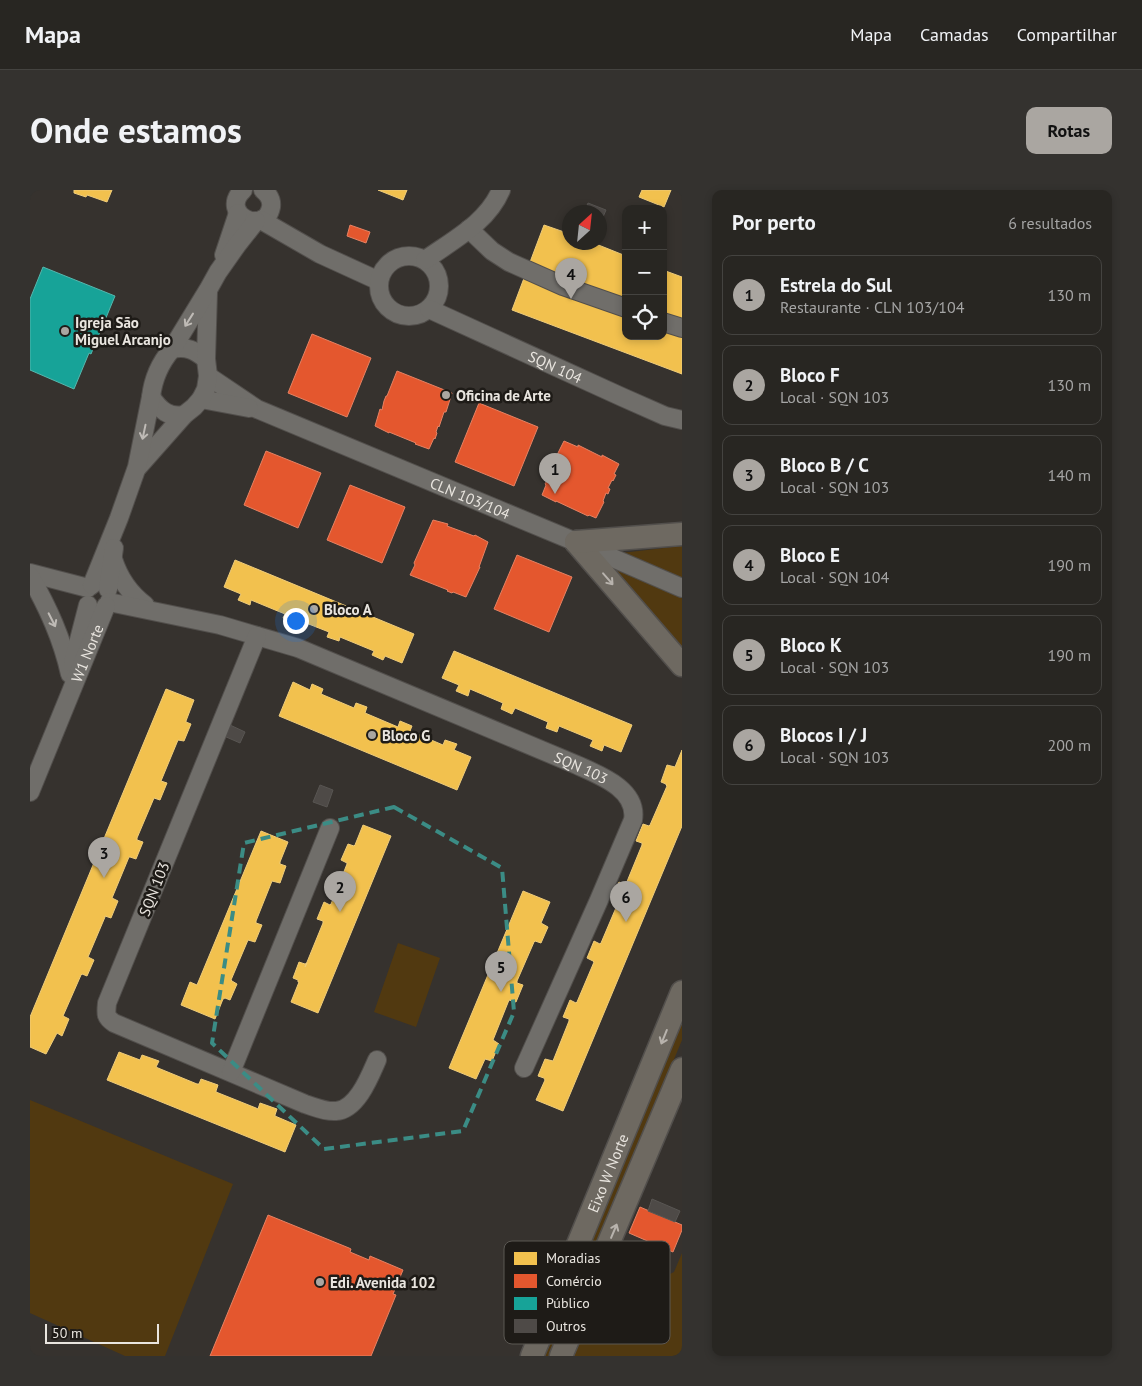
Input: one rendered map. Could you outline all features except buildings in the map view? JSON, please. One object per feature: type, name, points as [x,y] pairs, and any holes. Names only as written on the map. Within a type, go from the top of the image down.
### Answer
[{"type":"main road","points":[[576,542],[682,534]]},
{"type":"main road","points":[[576,542],[682,665]]},
{"type":"main road","name":"Eixo W Norte","points":[[579,1241],[682,992]]},
{"type":"main road","name":"Eixo W Norte","points":[[609,1241],[682,1069]]},
{"type":"main road","name":"Eixo W Norte","points":[[532,1356],[537,1344]]},
{"type":"main road","name":"Eixo W Norte","points":[[561,1356],[566,1344]]},
{"type":"street","points":[[425,260],[469,229],[486,213],[501,190]]},
{"type":"street","points":[[236,198],[246,220],[265,205]]},
{"type":"street","points":[[218,272],[236,198]]},
{"type":"street","points":[[265,205],[293,238],[320,254],[379,281]]},
{"type":"street","points":[[208,290],[206,389],[194,407],[184,415],[176,417],[163,411],[151,397],[154,380],[166,356],[218,272],[265,205]]},
{"type":"street","points":[[469,229],[492,251],[509,262],[563,286],[622,307]]},
{"type":"street","points":[[237,245],[261,236],[293,238]]},
{"type":"street","points":[[416,256],[425,260],[437,274],[440,284],[435,302],[429,310],[421,314],[411,316],[392,312],[380,296],[380,275],[390,262],[398,258],[416,256]]},
{"type":"street","name":"SQN 104","points":[[429,310],[665,416],[682,420]]},
{"type":"street","points":[[667,323],[682,328]]},
{"type":"street","points":[[172,349],[186,348],[193,350],[207,368]]},
{"type":"street","name":"CLN 103/104","points":[[207,368],[257,409]]},
{"type":"street","name":"W1 Norte","points":[[30,792],[68,701],[119,518],[137,467],[151,397]]},
{"type":"street","name":"CLN 103/104","points":[[201,399],[257,409],[682,588]]},
{"type":"street","name":"W1 Norte","points":[[137,467],[184,415]]},
{"type":"street","name":"W1 Norte","points":[[68,701],[70,674],[113,559],[119,518]]},
{"type":"street","points":[[113,559],[117,572],[124,583],[145,606]]},
{"type":"street","points":[[30,575],[98,596]]},
{"type":"street","points":[[30,575],[57,630],[70,674]]},
{"type":"street","name":"SQN 103","points":[[98,596],[145,606],[176,616]]},
{"type":"street","name":"SQN 103","points":[[98,596],[220,625],[298,648],[577,764],[608,780],[622,791],[631,802],[634,814],[633,820],[524,1068]]},
{"type":"street","name":"SQN 103","points":[[257,636],[107,1003],[107,1019],[325,1111],[339,1111],[351,1105],[367,1085],[377,1060]]},
{"type":"street","points":[[231,1072],[330,828]]},
{"type":"highlighted area","points":[[394,807],[502,868],[514,1012],[463,1131],[324,1149],[212,1043],[244,843]]},
{"type":"shaded area","points":[[682,546],[682,579],[621,553]]},
{"type":"shaded area","points":[[610,566],[682,596],[682,651]]},
{"type":"shaded area","points":[[398,943],[440,958],[416,1027],[374,1012]]},
{"type":"shaded area","points":[[682,1011],[682,1040],[599,1241],[587,1241]]},
{"type":"shaded area","points":[[30,1100],[233,1184],[165,1356],[125,1356],[30,1313]]},
{"type":"shaded area","points":[[682,1253],[682,1356],[568,1356],[574,1344],[670,1344],[670,1274],[674,1272]]},
{"type":"shaded area","points":[[544,1344],[556,1344],[551,1356],[539,1356]]},
{"type":"place","name":"Bloco E","points":[[571,299]]},
{"type":"place","name":"Igreja São Miguel Arcanjo","points":[[65,331]]},
{"type":"place","name":"Oficina de Arte","points":[[446,395]]},
{"type":"place","name":"Estrela do Sul","points":[[555,494]]},
{"type":"place","name":"Bloco A","points":[[314,609]]},
{"type":"place","name":"Bloco G","points":[[372,735]]},
{"type":"place","name":"Bloco B / C","points":[[104,878]]},
{"type":"place","name":"Bloco F","points":[[340,912]]},
{"type":"place","name":"Blocos I / J","points":[[626,922]]},
{"type":"place","name":"Bloco K","points":[[501,992]]},
{"type":"place","name":"Edi. Avenida 102","points":[[320,1282]]}]
